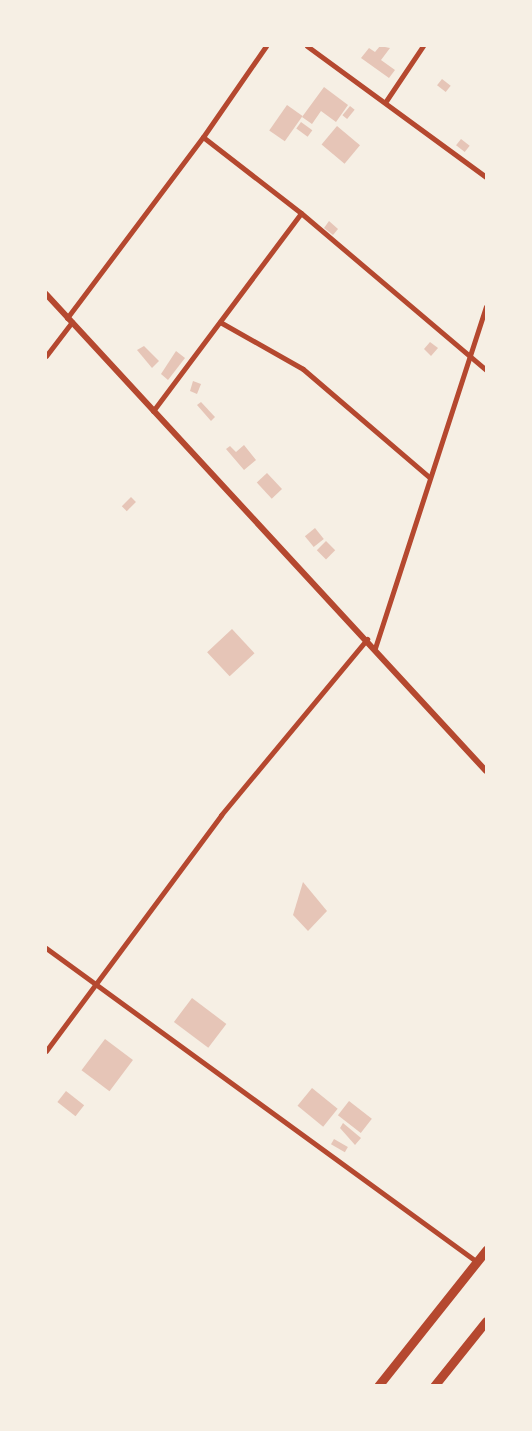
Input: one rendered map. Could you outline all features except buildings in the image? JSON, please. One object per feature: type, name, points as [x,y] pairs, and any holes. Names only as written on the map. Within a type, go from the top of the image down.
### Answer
[{"type":"highway","points":[[378,1385],[486,1250]]},
{"type":"highway","points":[[434,1385],[486,1321]]},
{"type":"street","points":[[46,356],[266,46]]},
{"type":"street","points":[[307,46],[386,101],[486,177]]},
{"type":"street","points":[[386,101],[423,46]]},
{"type":"street","points":[[203,138],[301,214],[486,370]]},
{"type":"street","points":[[153,411],[301,214]]},
{"type":"street","points":[[46,294],[486,771]]},
{"type":"street","points":[[375,648],[486,307]]},
{"type":"street","points":[[220,322],[303,369],[430,478]]},
{"type":"street","points":[[46,1051],[221,815],[367,639]]},
{"type":"street","points":[[46,948],[477,1262]]}]
